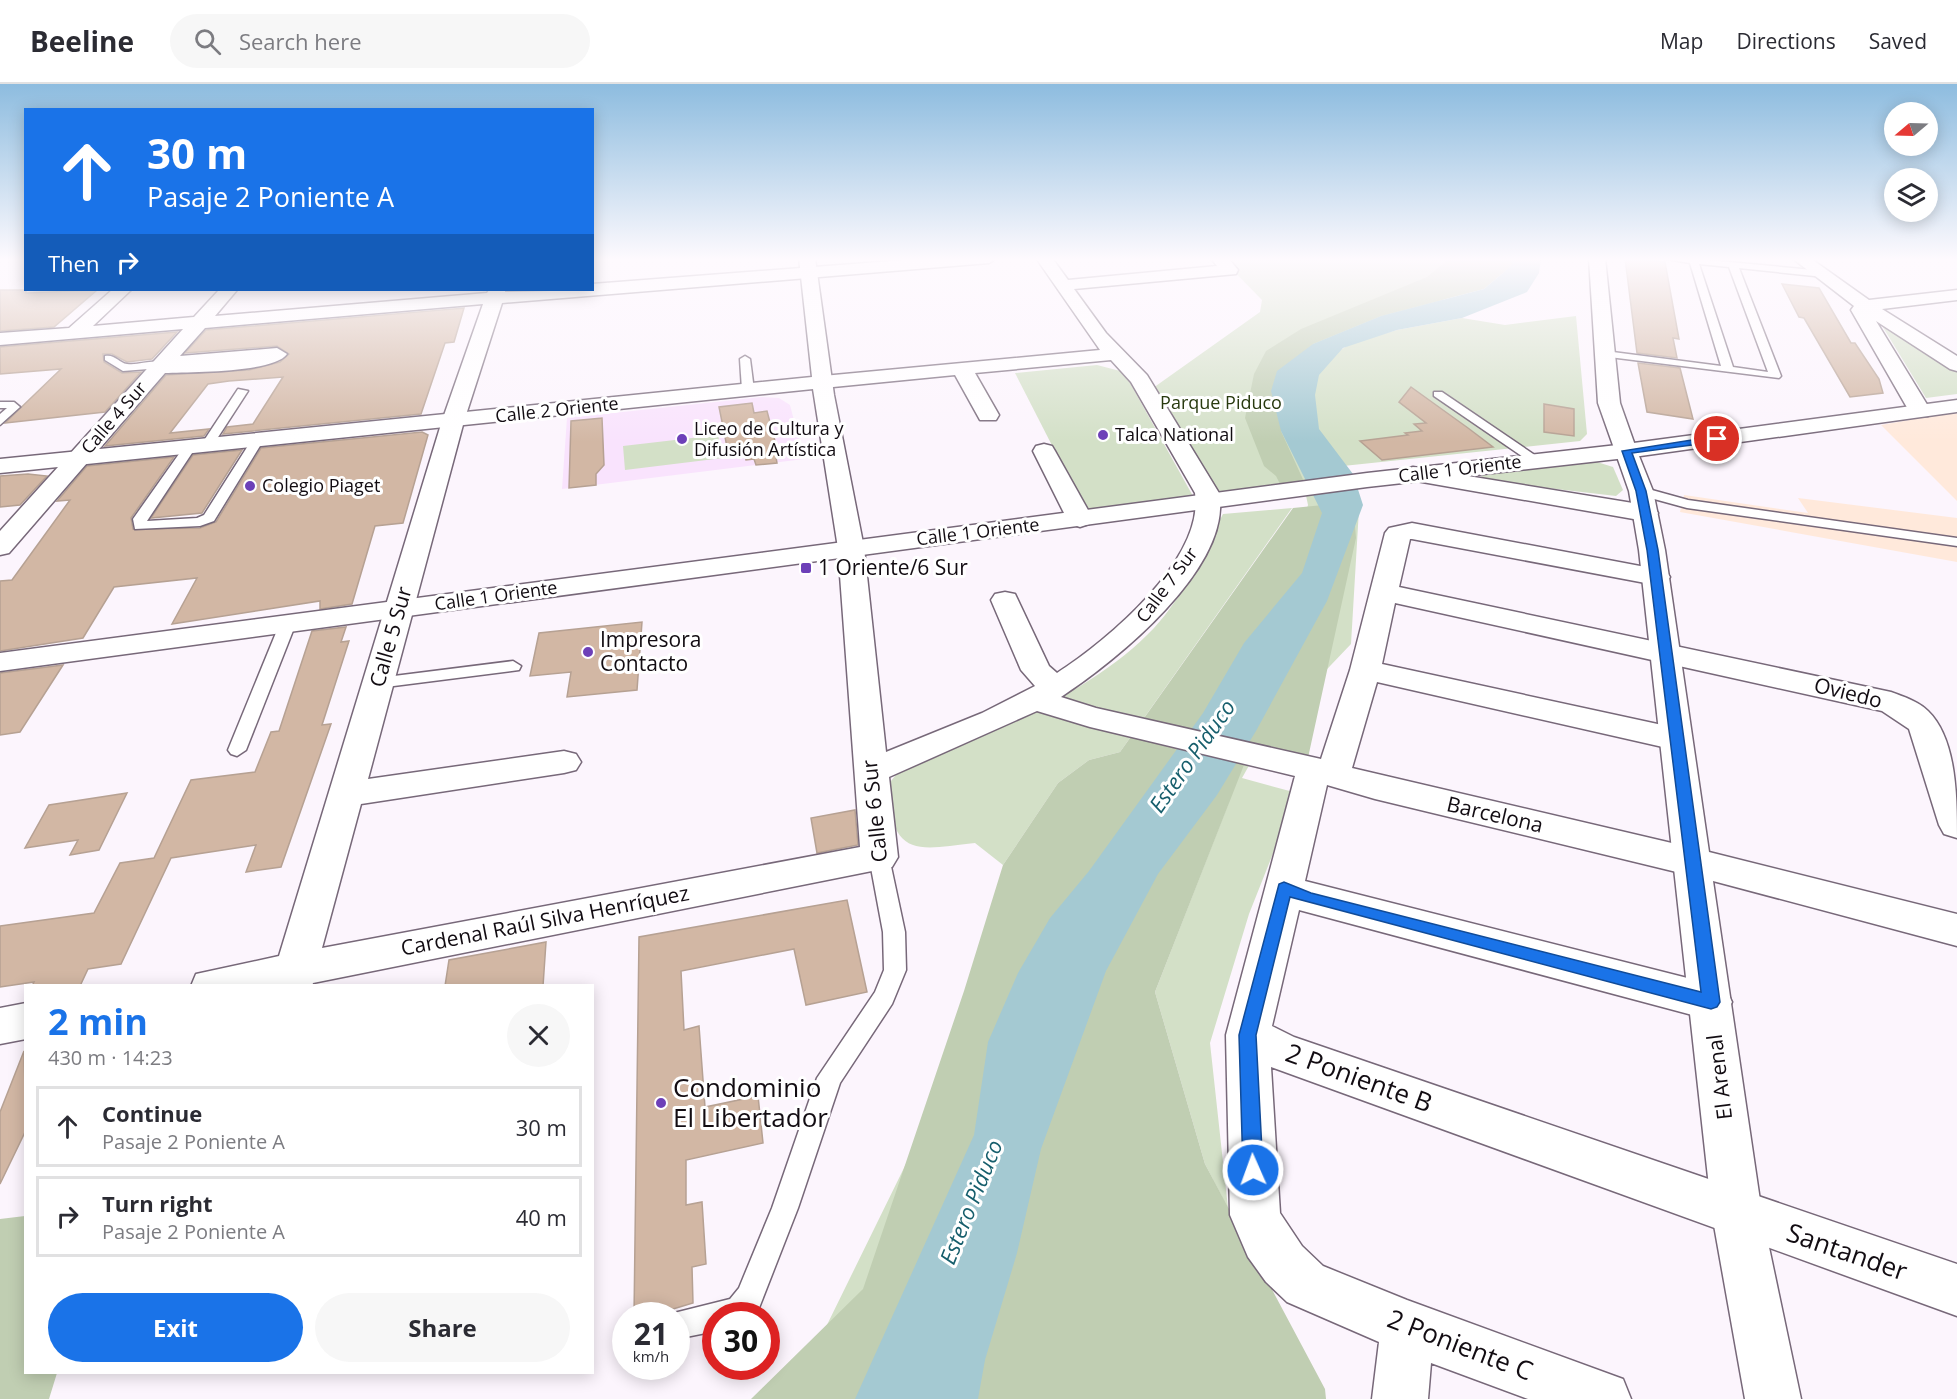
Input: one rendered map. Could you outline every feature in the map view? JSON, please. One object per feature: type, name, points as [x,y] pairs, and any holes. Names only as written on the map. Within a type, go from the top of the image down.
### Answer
[{"type":"street","points":[[74,333],[89,319]]},
{"type":"street","name":"Calle 4 Sur","points":[[0,547],[201,319]]},
{"type":"street","points":[[0,339],[227,319]]},
{"type":"street","name":"Calle 5 Sur","points":[[293,977],[453,421],[487,319]]},
{"type":"street","name":"Calle 6 Sur","points":[[815,319],[823,382],[851,548],[879,857]]},
{"type":"street","points":[[1087,319],[1099,337],[1140,379],[1210,501]]},
{"type":"street","name":"El Arenal","points":[[1602,319],[1609,403],[1643,503],[1656,578],[1663,651],[1693,862],[1737,1214],[1773,1399]]},
{"type":"street","points":[[1864,319],[1920,411]]},
{"type":"street","points":[[1886,319],[1957,365]]},
{"type":"street","name":"Calle 2 Oriente","points":[[0,466],[1115,354]]},
{"type":"street","points":[[962,369],[988,415]]},
{"type":"street","name":"Calle 1 Oriente","points":[[0,662],[1367,480],[1626,451],[1957,406]]},
{"type":"street","points":[[1044,451],[1080,519]]},
{"type":"street","points":[[1413,474],[1643,503]]},
{"type":"street","name":"Calle 7 Sur","points":[[871,772],[916,750],[996,719],[1044,693],[1099,658],[1137,626],[1175,580],[1199,545],[1208,517],[1210,501]]},
{"type":"street","points":[[1248,1035],[1311,768],[1365,670],[1398,533],[1404,531],[1656,578]]},
{"type":"street","name":"Oviedo","points":[[1383,592],[1663,651],[1880,699],[1900,706],[1918,716],[1947,764],[1957,825]]},
{"type":"street","points":[[1005,600],[1044,693]]},
{"type":"street","points":[[1365,670],[1676,739]]},
{"type":"street","name":"Barcelona","points":[[1044,693],[1090,717],[1311,768],[1957,930]]},
{"type":"street","points":[[344,795],[564,762]]},
{"type":"street","name":"Cardenal Raúl Silva Henríquez","points":[[229,984],[293,977],[879,857]]},
{"type":"street","points":[[1284,888],[1308,898],[1711,1002]]},
{"type":"street","points":[[0,1026],[24,1021]]},
{"type":"street","name":"2 Poniente B","points":[[1248,1035],[1280,1051],[1737,1214]]},
{"type":"street","name":"2 Poniente C","points":[[1248,1035],[1255,1215],[1266,1239],[1284,1264],[1305,1284],[1407,1327],[1603,1399]]},
{"type":"street","name":"Santander","points":[[1737,1214],[1957,1290]]},
{"type":"street","points":[[1401,1399],[1407,1327]]},
{"type":"lane","points":[[1712,319],[1728,370]]},
{"type":"lane","points":[[1605,354],[1775,376],[1754,319]]},
{"type":"lane","points":[[1645,348],[1724,358]]},
{"type":"lane","points":[[109,358],[123,368],[161,365]]},
{"type":"lane","points":[[746,359],[748,390]]},
{"type":"lane","points":[[242,391],[140,519],[140,526],[200,522],[209,518],[257,441]]},
{"type":"lane","points":[[1437,394],[1536,460]]},
{"type":"lane","points":[[0,405],[10,404],[14,407],[0,421]]},
{"type":"lane","points":[[1643,503],[1688,504],[1957,542]]},
{"type":"lane","points":[[237,750],[288,624]]},
{"type":"lane","points":[[378,683],[513,666]]},
{"type":"lane","name":"Calle 6 Sur","points":[[745,1302],[785,1208],[829,1078],[861,1027],[884,997],[894,970],[894,932],[879,857]]},
{"type":"shaded area","name":"Liceo de Cultura y Difusión Artística","points":[[762,397],[779,398],[790,405],[804,459],[562,489],[567,418]]},
{"type":"shaded area","points":[[1955,412],[1957,414],[1957,501],[1881,425]]},
{"type":"shaded area","points":[[1684,495],[1808,513],[1798,498],[1957,518],[1957,562],[1680,512]]},
{"type":"green space","name":"Parque Piduco","points":[[1250,319],[1399,319],[1324,353],[1308,380],[1332,355],[1352,343],[1397,330],[1455,319],[1505,325],[1549,319],[1576,319],[1587,434],[1580,441],[1343,466],[1359,509],[1351,644],[1269,730],[1242,778],[1297,793],[1249,914],[1210,1043],[1228,1208],[1205,1164],[1155,992],[1229,802],[1132,975],[777,1399],[824,1331],[1030,911],[1303,522],[1308,505],[1304,486],[1219,496],[1153,388]]},
{"type":"green space","points":[[1324,319],[1373,319],[1313,344],[1281,431],[1306,486],[1282,488],[1276,476],[1264,466],[1245,418],[1254,374],[1266,351],[1301,329]]},
{"type":"green space","points":[[1878,319],[1957,370],[1957,394],[1926,398]]},
{"type":"green space","name":"Talca National","points":[[1097,365],[1124,372],[1194,498],[1085,510],[1015,373]]},
{"type":"green space","points":[[718,435],[723,458],[625,470],[623,446]]},
{"type":"green space","points":[[1597,462],[1613,467],[1623,490],[1616,496],[1480,480],[1482,475]]},
{"type":"green space","points":[[1353,502],[1356,538],[1306,767],[1251,747],[1155,992],[1205,1164],[1325,1389],[1326,1399],[751,1399],[770,1380],[780,1380],[780,1371],[863,1289],[964,991],[1003,865],[1058,783],[1089,760],[1120,752],[1293,508]]},
{"type":"green space","points":[[1292,508],[1120,752],[1089,760],[1058,783],[1003,865],[975,843],[922,847],[902,838],[895,826],[890,809],[887,786],[899,771],[1034,711],[1099,674],[1128,652],[1154,628],[1175,602],[1223,514]]},
{"type":"green space","points":[[24,1216],[24,1374],[57,1374],[49,1399],[0,1399],[0,1219]]},
{"type":"water","name":"Estero Piduco","points":[[1373,319],[1455,319],[1397,330],[1343,348],[1319,375],[1315,395],[1319,429],[1353,474],[1363,505],[1327,601],[1256,731],[1217,795],[1158,874],[1106,971],[1041,1149],[1017,1253],[985,1360],[978,1399],[855,1399],[974,1135],[988,1042],[1018,973],[1050,918],[1089,871],[1203,713],[1244,643],[1302,573],[1322,513],[1281,431],[1271,391],[1277,371],[1313,344]]},
{"type":"building","points":[[0,319],[63,319],[54,327],[0,331]]},
{"type":"building","points":[[331,319],[461,319],[454,342],[445,343],[421,414],[223,434],[227,427],[253,424],[283,377],[229,381],[208,384],[170,433],[209,429],[204,436],[105,446],[166,375],[249,370],[280,362],[289,354],[277,346],[185,353],[206,330]]},
{"type":"building","points":[[1633,319],[1675,319],[1679,339],[1673,338],[1677,358],[1637,353]]},
{"type":"building","points":[[1805,319],[1837,319],[1851,343],[1855,343],[1879,379],[1883,393],[1850,397]]},
{"type":"building","points":[[177,332],[152,359],[127,362],[112,354],[103,354],[104,362],[122,373],[141,372],[105,412],[5,423],[61,369],[0,374],[0,347]]},
{"type":"building","points":[[1638,363],[1680,368],[1693,419],[1647,412]]},
{"type":"building","points":[[1411,387],[1493,447],[1382,460],[1360,441],[1422,431],[1414,424],[1426,423],[1399,402]]},
{"type":"building","points":[[752,403],[754,413],[767,411],[779,456],[776,457],[777,463],[756,465],[754,459],[746,460],[743,445],[727,447],[719,407]]},
{"type":"building","points":[[1544,404],[1574,409],[1574,436],[1544,432]]},
{"type":"building","points":[[602,418],[604,465],[596,474],[596,485],[569,488],[571,421]]},
{"type":"building","points":[[422,432],[428,435],[403,523],[375,526],[352,604],[320,609],[320,601],[172,624],[197,578],[114,587],[83,638],[0,651],[0,581],[12,580],[70,500],[57,501],[87,466],[174,457],[131,518],[133,529],[200,528],[216,522],[261,448]]},
{"type":"building","points":[[242,450],[202,513],[151,518],[193,455]]},
{"type":"building","points":[[28,474],[47,476],[20,505],[0,507],[0,476]]},
{"type":"building","name":"Impresora Contacto","points":[[642,622],[637,690],[567,697],[571,672],[530,676],[539,633]]},
{"type":"building","points":[[346,627],[341,642],[349,641],[322,725],[331,724],[281,867],[246,872],[256,845],[171,858],[121,964],[88,969],[81,984],[33,984],[34,982],[0,987],[0,926],[94,913],[120,863],[154,858],[191,780],[255,772],[271,732],[279,731],[312,631]]},
{"type":"building","points":[[63,665],[20,732],[0,735],[0,673]]},
{"type":"building","points":[[127,793],[99,850],[70,855],[78,840],[25,848],[49,805]]},
{"type":"building","points":[[855,810],[858,845],[817,853],[811,818]]},
{"type":"building","name":"Condominio El Libertador","points":[[847,900],[867,992],[806,1005],[794,949],[681,971],[684,1030],[699,1026],[705,1107],[758,1096],[763,1143],[686,1160],[686,1205],[702,1202],[706,1264],[692,1267],[693,1303],[690,1304],[690,1302],[634,1302],[639,937]]},
{"type":"building","points":[[546,942],[543,984],[445,984],[449,960]]},
{"type":"building","points":[[24,1051],[24,1134],[0,1184],[0,1112]]},
{"type":"place","name":"Talca National","points":[[1103,435]]},
{"type":"place","name":"Liceo de Cultura y Difusión Artística","points":[[682,439]]},
{"type":"place","name":"Colegio Piaget","points":[[250,486]]},
{"type":"place","name":"1 Oriente/6 Sur","points":[[806,568]]},
{"type":"place","name":"Impresora Contacto","points":[[588,652]]},
{"type":"place","name":"Condominio El Libertador","points":[[661,1103]]},
{"type":"route","points":[[1253,1170],[1248,1035],[1284,888],[1308,898],[1711,1002],[1663,651],[1652,550],[1641,491],[1626,451],[1717,439]]}]
